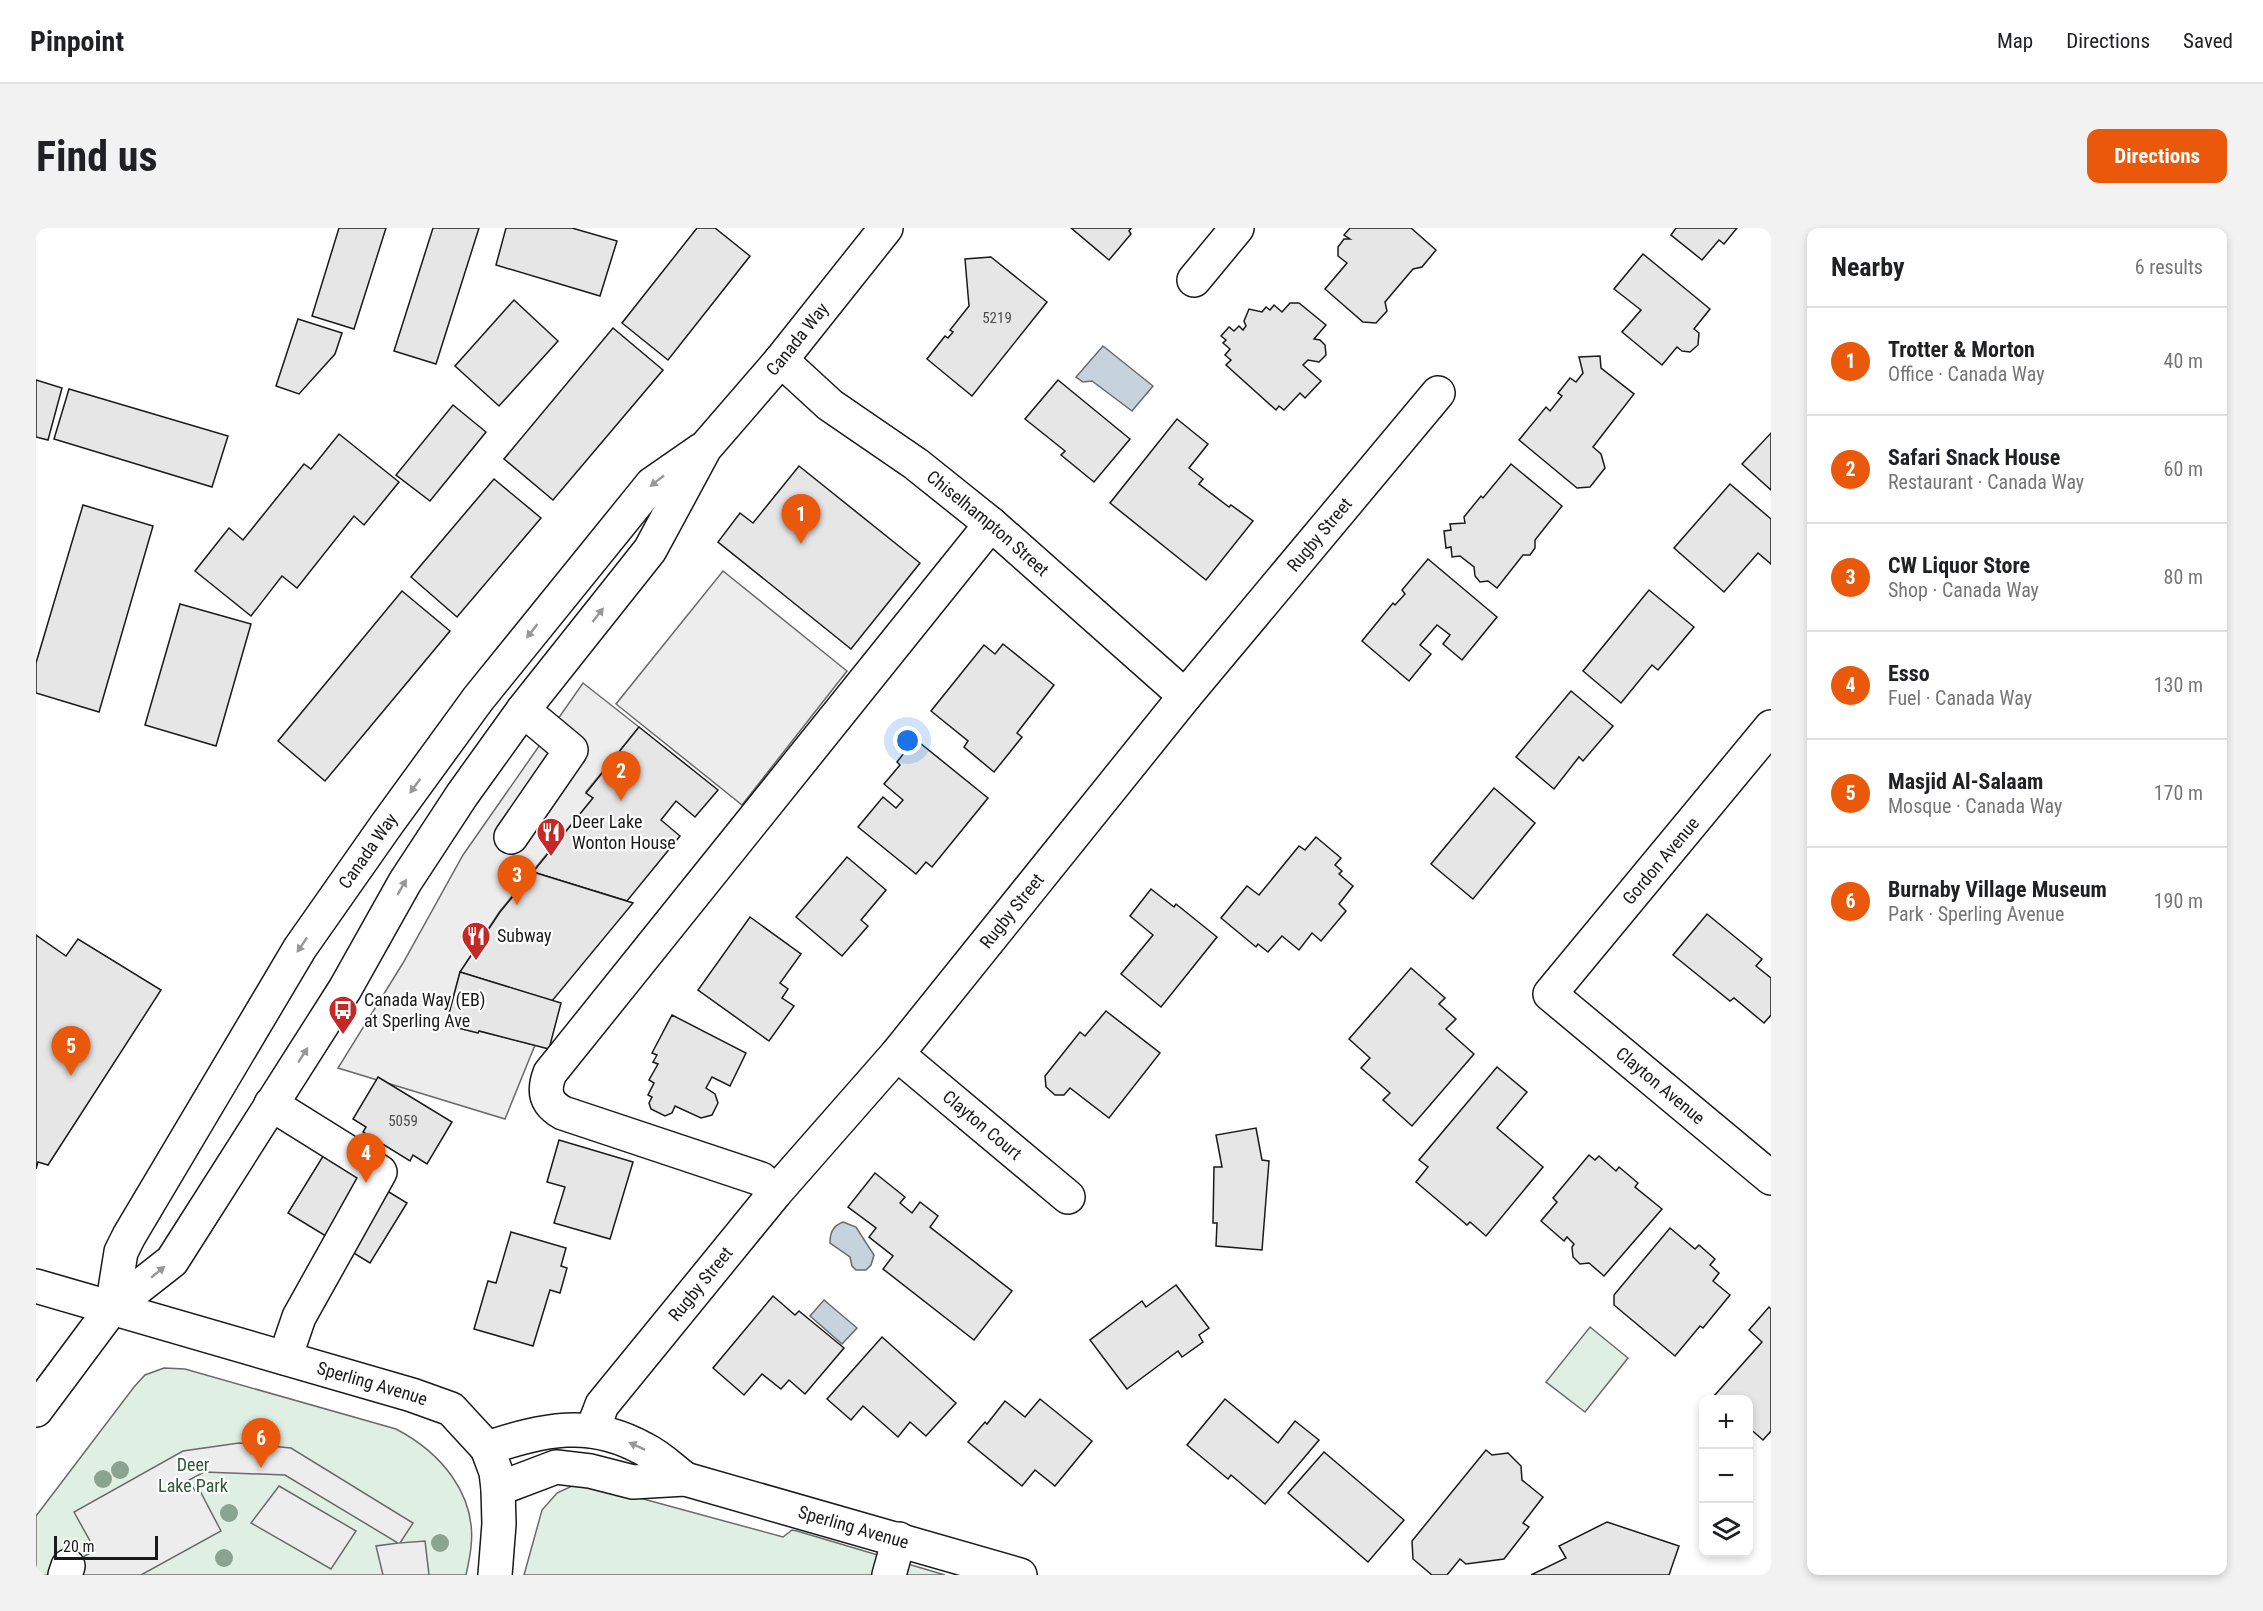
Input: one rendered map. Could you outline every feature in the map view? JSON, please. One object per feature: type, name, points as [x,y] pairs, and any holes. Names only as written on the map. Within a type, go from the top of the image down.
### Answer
[{"type":"street","name":"Canada Way","points":[[36,1410],[112,1308],[172,1261],[345,989],[405,882],[462,795],[523,710],[650,550],[705,447],[781,360],[886,228]]},
{"type":"street","points":[[1194,280],[1237,228]]},
{"type":"street","name":"Chiselhampton Street","points":[[781,360],[831,405],[916,464],[991,524],[1185,696]]},
{"type":"street","name":"Rugby Street","points":[[592,1431],[602,1405],[775,1193],[897,1054],[1185,696],[1438,393]]},
{"type":"street","name":"Canada Way","points":[[112,1308],[121,1252],[129,1236],[300,948],[478,699],[576,575],[652,484],[705,447]]},
{"type":"street","points":[[775,1193],[761,1179],[563,1113],[548,1101],[545,1087],[547,1079],[991,524]]},
{"type":"street","points":[[511,837],[571,750],[523,710]]},
{"type":"street","name":"Gordon Avenue","points":[[1550,994],[1771,727]]},
{"type":"street","name":"Clayton Avenue","points":[[1550,994],[1771,1178]]},
{"type":"street","name":"Clayton Court","points":[[897,1054],[1068,1197]]},
{"type":"street","points":[[272,1104],[380,1172],[299,1317],[285,1358]]},
{"type":"street","name":"Sperling Avenue","points":[[36,1286],[429,1400],[451,1409],[487,1448],[550,1430],[592,1431],[622,1439],[645,1449],[685,1479]]},
{"type":"street","points":[[487,1448],[496,1472],[498,1489],[499,1524],[495,1575]]},
{"type":"street","name":"Sperling Avenue","points":[[498,1489],[556,1467],[590,1471],[633,1482],[685,1479],[1020,1575]]},
{"type":"street","points":[[889,1575],[898,1539]]},
{"type":"green space","points":[[1590,1327],[1628,1358],[1585,1412],[1546,1382]]},
{"type":"green space","name":"Deer Lake Park","points":[[164,1368],[185,1369],[396,1429],[412,1438],[441,1462],[462,1492],[471,1528],[471,1547],[466,1575],[36,1575],[36,1516],[134,1387],[145,1375]]},
{"type":"green space","points":[[574,1485],[592,1485],[783,1537],[792,1530],[797,1531],[945,1575],[524,1575],[542,1510],[557,1493]]},
{"type":"shaded area","points":[[1103,346],[1153,386],[1132,411],[1092,381],[1083,382],[1076,377]]},
{"type":"shaded area","points":[[723,571],[847,671],[742,805],[616,704]]},
{"type":"shaded area","points":[[583,683],[639,727],[586,792],[593,798],[500,911],[460,972],[446,1025],[535,1045],[505,1119],[338,1068],[403,963],[463,855]]},
{"type":"shaded area","points":[[843,1222],[856,1227],[874,1255],[871,1265],[866,1270],[856,1270],[852,1266],[850,1257],[830,1243],[833,1230]]},
{"type":"shaded area","points":[[824,1300],[857,1328],[842,1344],[810,1316]]},
{"type":"shaded area","points":[[239,1443],[291,1448],[413,1523],[400,1543],[425,1541],[429,1575],[383,1575],[376,1546],[398,1543],[285,1475],[204,1472],[189,1480],[195,1491],[199,1489],[221,1531],[141,1575],[74,1575],[68,1566],[95,1550],[74,1512],[183,1451]]},
{"type":"shaded area","points":[[279,1486],[356,1531],[331,1569],[251,1523]]},
{"type":"building","points":[[339,228],[386,228],[354,329],[312,316]]},
{"type":"building","points":[[433,228],[479,228],[436,364],[394,351]]},
{"type":"building","points":[[506,228],[572,228],[617,241],[600,296],[496,265]]},
{"type":"building","points":[[697,228],[715,228],[750,256],[668,360],[622,323]]},
{"type":"building","points":[[1071,228],[1131,228],[1129,231],[1131,234],[1109,260]]},
{"type":"building","points":[[1350,228],[1411,228],[1436,250],[1422,267],[1413,269],[1385,302],[1387,311],[1376,323],[1363,322],[1325,289],[1347,263],[1338,256],[1338,247],[1344,239],[1350,239],[1344,235]]},
{"type":"building","points":[[1676,228],[1737,228],[1724,244],[1719,240],[1702,260],[1671,235]]},
{"type":"building","points":[[1643,254],[1710,309],[1694,329],[1699,333],[1698,345],[1690,352],[1682,351],[1677,347],[1662,365],[1622,332],[1641,310],[1614,289]]},
{"type":"building","points":[[991,257],[1047,302],[972,396],[927,359],[945,336],[948,338],[953,332],[950,330],[969,306],[965,259]]},
{"type":"building","points":[[514,300],[558,341],[499,406],[455,366]]},
{"type":"building","points":[[1290,303],[1299,303],[1326,325],[1314,339],[1320,340],[1325,345],[1326,355],[1319,362],[1308,360],[1303,365],[1321,381],[1305,398],[1300,393],[1284,410],[1279,406],[1276,410],[1226,365],[1231,360],[1225,355],[1230,349],[1223,343],[1226,340],[1221,336],[1229,327],[1234,331],[1239,326],[1243,330],[1249,309],[1262,312],[1266,307],[1270,310],[1274,305],[1282,312]]},
{"type":"building","points":[[298,319],[342,333],[335,354],[299,394],[276,386]]},
{"type":"building","points":[[613,328],[663,370],[553,500],[504,459]]},
{"type":"building","points":[[1600,356],[1601,368],[1634,394],[1593,447],[1601,454],[1605,468],[1590,487],[1577,488],[1519,440],[1546,407],[1550,411],[1562,396],[1558,393],[1570,378],[1576,382],[1583,373],[1579,357]]},
{"type":"building","points":[[36,380],[62,388],[48,440],[36,437]]},
{"type":"building","points":[[1058,380],[1130,439],[1094,482],[1061,455],[1065,451],[1025,419]]},
{"type":"building","points":[[69,389],[228,436],[212,487],[54,439]]},
{"type":"building","points":[[453,405],[486,432],[430,501],[396,475]]},
{"type":"building","points":[[1177,419],[1208,444],[1189,468],[1203,479],[1199,484],[1229,507],[1231,505],[1253,521],[1206,580],[1110,503]]},
{"type":"building","points":[[1771,433],[1771,490],[1742,464]]},
{"type":"building","points":[[339,434],[399,482],[364,525],[354,516],[297,588],[282,576],[251,616],[195,571],[229,528],[243,540],[304,464],[311,469]]},
{"type":"building","points":[[1511,464],[1562,506],[1535,540],[1535,548],[1530,555],[1523,555],[1497,588],[1488,581],[1480,582],[1475,576],[1474,567],[1460,556],[1452,557],[1451,547],[1446,548],[1444,531],[1451,530],[1450,524],[1465,523],[1464,517]]},
{"type":"building","points":[[799,466],[920,563],[851,649],[718,542],[740,513],[753,523]]},
{"type":"building","points":[[494,479],[541,518],[457,617],[411,577]]},
{"type":"building","points":[[1730,484],[1771,519],[1771,564],[1758,553],[1724,592],[1674,548]]},
{"type":"building","points":[[83,505],[153,526],[99,712],[36,693],[36,663]]},
{"type":"building","points":[[1428,559],[1497,617],[1462,660],[1443,644],[1450,635],[1437,625],[1420,645],[1431,654],[1409,681],[1362,641],[1393,603],[1395,605],[1405,594],[1402,590]]},
{"type":"building","points":[[1649,590],[1694,627],[1658,670],[1652,665],[1621,703],[1583,671]]},
{"type":"building","points":[[402,591],[450,631],[325,781],[278,741]]},
{"type":"building","points":[[180,604],[251,624],[216,746],[145,725]]},
{"type":"building","points":[[1003,644],[1054,685],[1017,733],[1022,737],[994,772],[964,747],[968,741],[931,711],[984,645],[995,654]]},
{"type":"building","points":[[1571,691],[1613,726],[1583,761],[1579,757],[1554,789],[1516,757]]},
{"type":"building","points":[[639,727],[718,790],[695,817],[676,801],[661,820],[680,836],[627,901],[533,872],[593,798],[586,793]]},
{"type":"building","points":[[915,739],[988,798],[932,867],[926,862],[916,874],[858,827],[883,797],[896,808],[903,800],[884,784],[900,765],[897,762]]},
{"type":"building","points":[[1494,788],[1535,823],[1473,899],[1431,864]]},
{"type":"building","points":[[1316,837],[1341,858],[1335,865],[1342,871],[1339,874],[1353,886],[1339,904],[1346,911],[1321,941],[1312,933],[1299,950],[1282,936],[1268,952],[1258,944],[1256,947],[1221,918],[1247,886],[1259,895],[1299,846],[1305,850]]},
{"type":"building","points":[[847,857],[886,890],[861,920],[868,926],[842,956],[796,917]]},
{"type":"building","points":[[533,872],[633,903],[552,1001],[460,972],[500,912]]},
{"type":"building","points":[[1151,889],[1174,907],[1176,904],[1217,937],[1161,1007],[1121,974],[1153,935],[1130,916]]},
{"type":"building","points":[[1707,914],[1762,959],[1756,966],[1771,978],[1771,1015],[1764,1023],[1734,998],[1730,1001],[1673,955]]},
{"type":"building","points":[[750,917],[801,954],[780,983],[788,989],[782,998],[794,1006],[769,1041],[698,990]]},
{"type":"building","points":[[36,935],[66,956],[78,939],[161,990],[48,1165],[38,1162],[36,1169]]},
{"type":"building","points":[[1411,968],[1445,998],[1439,1004],[1456,1019],[1446,1029],[1474,1054],[1412,1126],[1383,1100],[1390,1093],[1361,1068],[1370,1058],[1349,1039]]},
{"type":"building","points":[[460,972],[561,1003],[549,1049],[446,1025]]},
{"type":"building","points":[[1106,1011],[1160,1053],[1109,1118],[1070,1088],[1064,1095],[1055,1095],[1046,1087],[1045,1076],[1080,1032],[1085,1036]]},
{"type":"building","points":[[672,1015],[746,1053],[730,1086],[712,1077],[706,1088],[715,1094],[718,1103],[712,1115],[701,1118],[675,1106],[672,1113],[665,1116],[651,1109],[649,1103],[652,1097],[648,1095],[654,1083],[649,1080],[658,1064],[653,1062],[657,1055],[652,1053]]},
{"type":"building","points":[[1497,1067],[1527,1092],[1497,1128],[1543,1167],[1486,1236],[1470,1222],[1467,1225],[1416,1182],[1428,1167],[1419,1160]]},
{"type":"building","points":[[378,1077],[452,1122],[427,1164],[413,1155],[410,1161],[363,1132],[366,1127],[353,1119]]},
{"type":"building","points":[[1256,1128],[1262,1160],[1269,1161],[1262,1250],[1216,1246],[1217,1223],[1213,1223],[1214,1167],[1222,1167],[1216,1135]]},
{"type":"building","points":[[559,1140],[633,1162],[610,1239],[554,1223],[565,1187],[547,1182]]},
{"type":"building","points":[[325,1153],[407,1203],[370,1263],[288,1213]]},
{"type":"building","points":[[1589,1155],[1595,1160],[1599,1156],[1616,1171],[1619,1167],[1638,1183],[1635,1187],[1662,1209],[1604,1276],[1589,1263],[1580,1264],[1573,1257],[1574,1244],[1567,1237],[1564,1241],[1541,1221],[1557,1202],[1553,1198]]},
{"type":"building","points":[[875,1173],[905,1197],[900,1203],[912,1213],[920,1202],[938,1216],[930,1227],[1012,1291],[974,1340],[883,1269],[893,1256],[869,1237],[876,1228],[848,1207]]},
{"type":"building","points":[[1670,1228],[1695,1249],[1699,1245],[1715,1259],[1710,1265],[1719,1273],[1713,1281],[1730,1295],[1703,1328],[1700,1326],[1675,1356],[1614,1305],[1614,1295]]},
{"type":"building","points":[[511,1232],[566,1248],[561,1266],[567,1268],[560,1293],[550,1290],[533,1346],[474,1329],[488,1281],[496,1283]]},
{"type":"building","points":[[1176,1285],[1209,1328],[1199,1335],[1203,1342],[1182,1357],[1178,1351],[1127,1389],[1090,1340],[1142,1301],[1146,1307]]},
{"type":"building","points":[[773,1296],[795,1315],[799,1311],[844,1348],[805,1394],[789,1380],[781,1389],[762,1374],[744,1395],[713,1368]]},
{"type":"building","points":[[1769,1307],[1771,1309],[1771,1431],[1763,1440],[1753,1431],[1753,1395],[1715,1395],[1762,1342],[1749,1330]]},
{"type":"building","points":[[882,1337],[956,1403],[926,1436],[910,1422],[898,1437],[863,1406],[851,1420],[827,1399]]},
{"type":"building","points":[[1040,1399],[1092,1441],[1055,1486],[1035,1470],[1022,1486],[968,1442],[985,1422],[987,1424],[1005,1401],[1025,1417]]},
{"type":"building","points":[[1225,1399],[1278,1443],[1295,1421],[1319,1440],[1265,1504],[1231,1475],[1228,1479],[1187,1445]]},
{"type":"building","points":[[1486,1450],[1492,1455],[1508,1453],[1521,1466],[1522,1480],[1543,1497],[1523,1523],[1529,1527],[1504,1559],[1466,1564],[1460,1559],[1447,1575],[1432,1575],[1413,1559],[1412,1541]]},
{"type":"building","points":[[1324,1452],[1404,1520],[1368,1562],[1288,1493]]},
{"type":"building","points":[[1607,1522],[1679,1546],[1669,1575],[1531,1575],[1566,1558],[1559,1546]]},
{"type":"place","name":"Trotter & Morton","points":[[801,544]]},
{"type":"place","name":"Safari Snack House","points":[[621,801]]},
{"type":"place","name":"Deer Lake Wonton House","points":[[551,858]]},
{"type":"place","name":"CW Liquor Store","points":[[517,905]]},
{"type":"place","name":"Subway","points":[[476,962]]},
{"type":"place","name":"Canada Way (EB) at Sperling Ave","points":[[343,1036]]},
{"type":"place","name":"Masjid Al-Salaam","points":[[71,1076]]},
{"type":"place","name":"Esso","points":[[366,1183]]},
{"type":"place","name":"Burnaby Village Museum","points":[[261,1468]]}]
